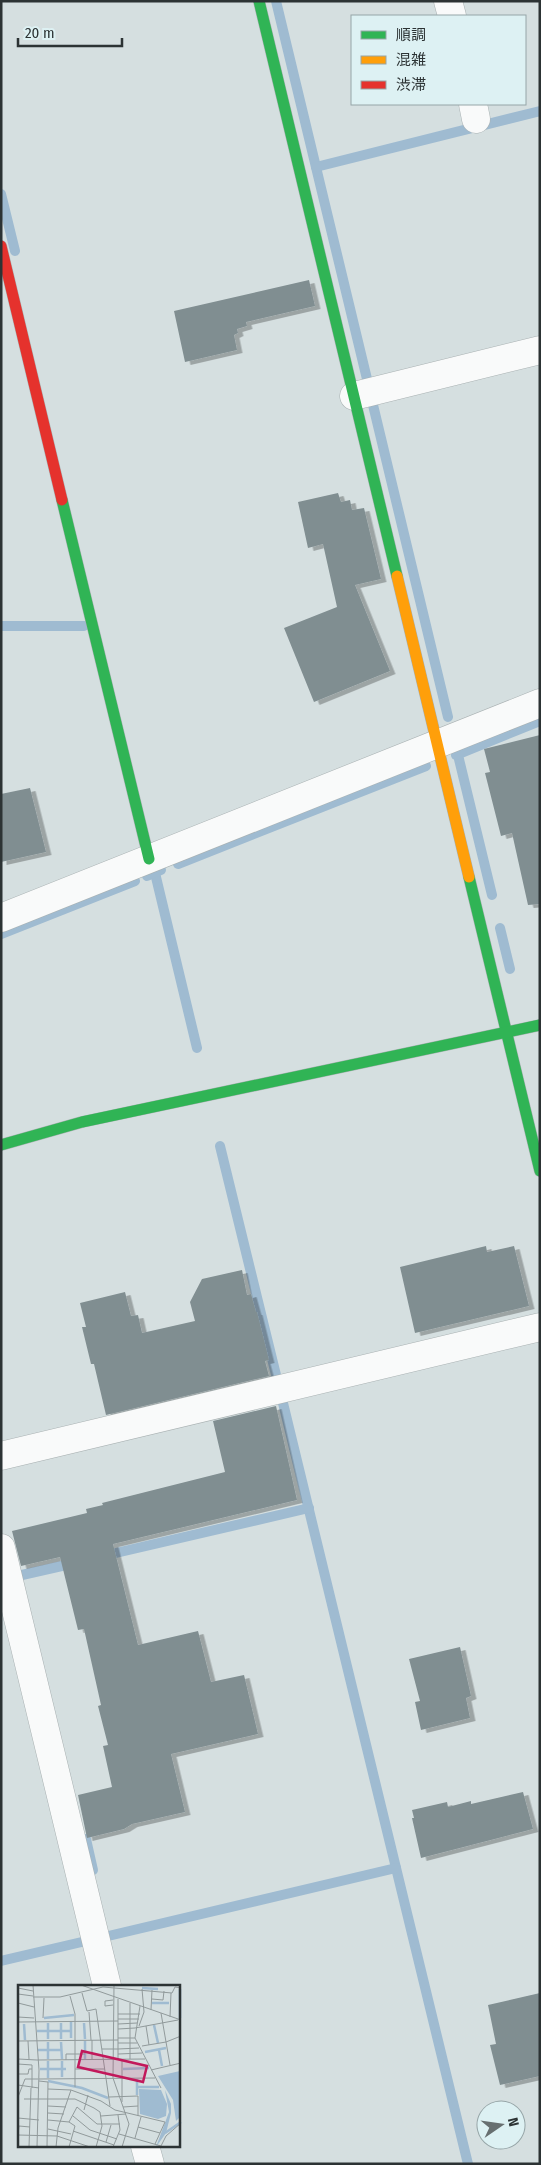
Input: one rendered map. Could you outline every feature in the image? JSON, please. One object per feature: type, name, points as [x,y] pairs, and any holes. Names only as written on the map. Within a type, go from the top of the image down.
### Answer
[{"type":"street","points":[[259,1],[540,1171]]},
{"type":"street","points":[[448,1],[452,15]]},
{"type":"street","points":[[1,246],[149,859]]},
{"type":"street","points":[[354,396],[540,350]]},
{"type":"street","points":[[1,918],[540,702]]},
{"type":"street","points":[[1,1145],[82,1122],[540,1025]]},
{"type":"street","points":[[1,1456],[540,1327]]},
{"type":"street","points":[[1,1548],[107,1985]]},
{"type":"street","points":[[146,2148],[150,2164]]},
{"type":"building","points":[[309,280],[315,306],[246,322],[247,326],[237,329],[238,333],[234,335],[237,350],[185,362],[174,311]]},
{"type":"building","points":[[338,493],[341,502],[350,500],[352,510],[364,508],[381,579],[355,585],[390,671],[314,702],[284,628],[337,607],[323,544],[308,548],[298,502]]},
{"type":"building","points":[[540,735],[540,904],[528,905],[512,833],[501,836],[485,773],[490,772],[484,749]]},
{"type":"building","points":[[30,788],[46,852],[1,862],[1,794]]},
{"type":"building","points":[[486,1246],[487,1252],[514,1246],[529,1306],[415,1333],[400,1267]]},
{"type":"building","points":[[242,1270],[247,1295],[251,1294],[257,1312],[269,1360],[265,1361],[269,1376],[106,1415],[94,1364],[91,1364],[82,1327],[86,1327],[80,1303],[125,1292],[131,1316],[138,1315],[142,1333],[195,1321],[190,1302],[202,1279]]},
{"type":"building","points":[[276,1406],[297,1500],[113,1544],[138,1645],[198,1631],[211,1682],[244,1675],[258,1734],[171,1754],[185,1812],[132,1824],[124,1829],[87,1838],[78,1795],[112,1787],[103,1746],[108,1745],[98,1706],[101,1705],[84,1629],[78,1630],[60,1557],[21,1566],[12,1531],[87,1513],[86,1509],[103,1505],[102,1503],[225,1472],[213,1421]]},
{"type":"building","points":[[460,1647],[471,1696],[466,1698],[470,1718],[421,1730],[415,1702],[420,1701],[409,1659]]},
{"type":"building","points":[[523,1792],[533,1829],[421,1858],[412,1810],[447,1802],[448,1807],[471,1801],[471,1804]]},
{"type":"building","points":[[540,1993],[540,2076],[500,2085],[490,2045],[496,2044],[488,2005]]},
{"type":"waterway","points":[[276,1],[367,379]]},
{"type":"waterway","points":[[316,167],[540,111]]},
{"type":"waterway","points":[[1,194],[15,251]]},
{"type":"waterway","points":[[373,405],[448,717]]},
{"type":"waterway","points":[[1,626],[84,626]]},
{"type":"waterway","points":[[456,755],[540,721]]},
{"type":"waterway","points":[[457,751],[492,895]]},
{"type":"waterway","points":[[178,864],[426,766]]},
{"type":"waterway","points":[[147,876],[161,870]]},
{"type":"waterway","points":[[155,873],[197,1048]]},
{"type":"waterway","points":[[1,934],[135,881]]},
{"type":"waterway","points":[[500,928],[510,969]]},
{"type":"waterway","points":[[220,1146],[276,1375]]},
{"type":"waterway","points":[[282,1399],[468,2164]]},
{"type":"waterway","points":[[103,1556],[309,1508]]},
{"type":"waterway","points":[[22,1575],[75,1563]]},
{"type":"waterway","points":[[86,1839],[93,1870]]},
{"type":"waterway","points":[[104,1937],[396,1868]]},
{"type":"waterway","points":[[1,1961],[86,1941]]},
{"type":"traffic: fast","points":[[259,1],[397,576]]},
{"type":"traffic: fast","points":[[62,500],[149,859]]},
{"type":"traffic: fast","points":[[469,877],[540,1171]]},
{"type":"traffic: fast","points":[[1,1145],[82,1122],[540,1025]]},
{"type":"traffic: slow","points":[[397,576],[469,877]]},
{"type":"traffic: jam","points":[[1,246],[62,500]]}]
